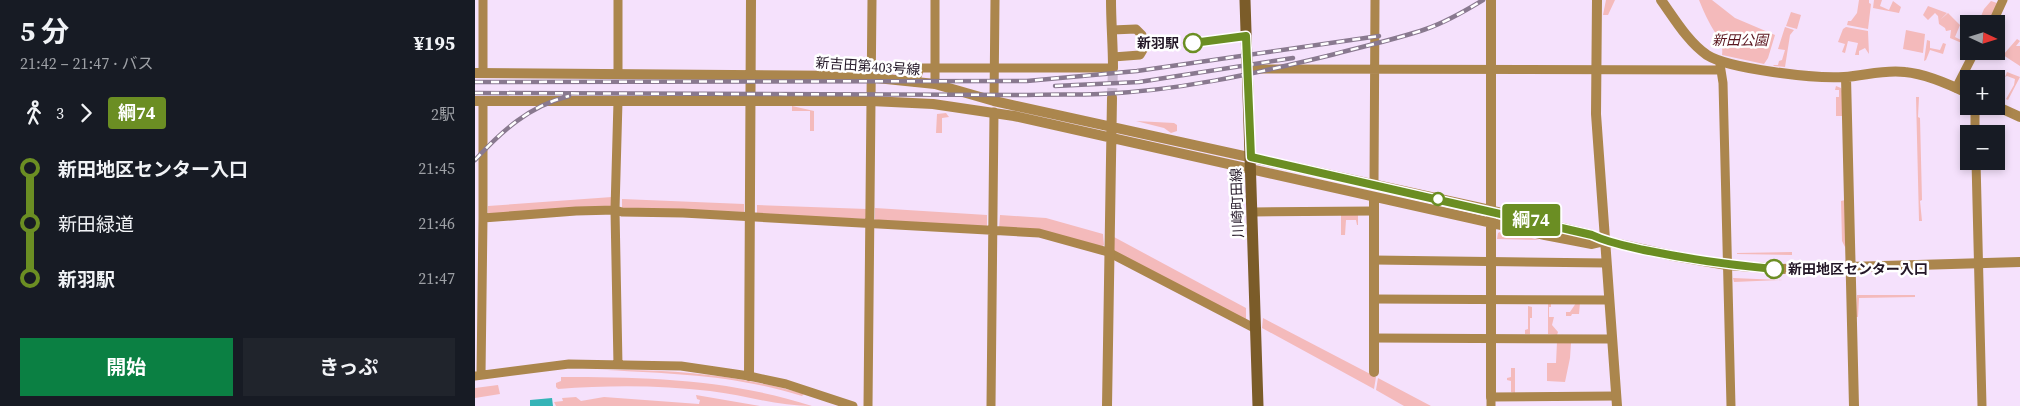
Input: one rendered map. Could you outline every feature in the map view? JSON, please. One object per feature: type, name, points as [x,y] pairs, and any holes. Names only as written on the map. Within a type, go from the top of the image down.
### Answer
[{"type":"main road","name":"川崎町田線","points":[[1245,0],[1258,406]]},
{"type":"street","points":[[479,73],[483,0]]},
{"type":"street","points":[[618,0],[618,74]]},
{"type":"street","points":[[749,376],[751,0]]},
{"type":"street","points":[[868,406],[872,0]]},
{"type":"street","points":[[935,0],[935,84]]},
{"type":"street","points":[[994,101],[995,0]]},
{"type":"street","points":[[915,82],[920,68],[1113,68],[1111,0]]},
{"type":"street","points":[[1374,184],[1375,0]]},
{"type":"street","points":[[1491,0],[1491,401],[1617,401],[1595,114],[1597,0]]},
{"type":"street","points":[[1661,0],[1700,50],[1720,65],[1723,90],[1731,406]]},
{"type":"street","points":[[1996,15],[2003,0]]},
{"type":"street","points":[[1112,30],[1136,29],[1142,35],[1143,50],[1140,55],[1113,58]]},
{"type":"street","points":[[1956,88],[1970,60]]},
{"type":"street","points":[[1247,69],[1596,70],[1729,64],[1807,76],[1846,77],[1903,71],[1923,76],[1960,90]]},
{"type":"street","name":"新吉田第403号線","points":[[479,73],[751,75],[871,78],[935,84],[994,101],[1491,210],[1592,235],[1605,241]]},
{"type":"street","points":[[1846,77],[1854,406]]},
{"type":"street","points":[[1107,406],[1110,126],[1112,98]]},
{"type":"street","points":[[853,406],[793,386],[749,376],[681,366],[569,364],[478,376],[483,218],[479,101],[871,101],[933,104],[994,112],[1592,244],[1605,241],[1727,265],[1779,269],[2020,262]]},
{"type":"street","points":[[618,101],[615,210],[618,365]]},
{"type":"street","points":[[2005,110],[2020,116]]},
{"type":"street","points":[[991,406],[994,112]]},
{"type":"street","points":[[1976,170],[1982,406]]},
{"type":"street","points":[[1374,197],[1374,372]]},
{"type":"street","points":[[483,218],[576,210],[615,210],[622,212],[751,217],[1039,234],[1108,252],[1256,329]]},
{"type":"street","points":[[1253,212],[1374,211]]},
{"type":"street","points":[[1374,260],[1606,262]]},
{"type":"street","points":[[1374,299],[1609,300]]},
{"type":"street","points":[[1374,338],[1612,339]]},
{"type":"green space","points":[[1606,0],[1615,0],[1608,15],[1603,15]]},
{"type":"green space","name":"新田公園","points":[[1699,0],[1712,0],[1735,18],[1775,35],[1768,58],[1764,64],[1722,55],[1722,45]]},
{"type":"green space","points":[[1859,0],[1869,0],[1871,4],[1868,29],[1847,25],[1848,21],[1851,21],[1857,13]]},
{"type":"green space","points":[[1874,0],[1882,0],[1880,6],[1889,10],[1893,1],[1901,7],[1899,13],[1873,8]]},
{"type":"green space","points":[[1991,1],[1997,3],[1992,15],[1982,15]]},
{"type":"green space","points":[[1928,6],[1947,13],[1940,20],[1948,13],[1960,25],[1955,37],[1960,40],[1960,42],[1950,38],[1951,30],[1946,31],[1939,24],[1938,16],[1935,13],[1928,20],[1923,15]]},
{"type":"green space","points":[[1791,12],[1801,15],[1797,29],[1786,26]]},
{"type":"green space","points":[[1785,27],[1794,30],[1790,35],[1785,67],[1774,66],[1778,65],[1779,61],[1782,60],[1785,50],[1778,49]]},
{"type":"green space","points":[[1846,27],[1868,31],[1869,54],[1865,48],[1859,51],[1859,55],[1855,55],[1858,43],[1848,41],[1845,53],[1842,52],[1845,44],[1838,42],[1843,29]]},
{"type":"green space","points":[[1906,30],[1925,34],[1923,53],[1903,49]]},
{"type":"green space","points":[[2017,39],[2020,41],[2016,46],[2020,46],[2020,66],[2005,56],[2005,53]]},
{"type":"green space","points":[[1927,40],[1930,41],[1930,48],[1940,50],[1943,43],[1946,44],[1943,54],[1930,50],[1924,61]]},
{"type":"green space","points":[[2007,72],[2020,77],[2008,100],[2006,99],[2014,85],[2015,79],[2005,77]]},
{"type":"green space","points":[[1836,86],[1841,88],[1842,91],[1842,116],[1836,116],[1836,97],[1839,97],[1839,90],[1835,90]]},
{"type":"green space","points":[[1916,97],[1919,97],[1918,117],[1920,118],[1922,200],[1920,201],[1922,221],[1919,221]]},
{"type":"green space","points":[[792,106],[814,111],[814,131],[810,131],[810,111],[792,111]]},
{"type":"green space","points":[[946,113],[949,117],[942,118],[942,133],[936,133],[937,114]]},
{"type":"green space","points":[[1136,121],[1174,123],[1177,125],[1177,131],[1171,133],[1164,128]]},
{"type":"green space","points":[[612,197],[611,207],[488,216],[488,206]]},
{"type":"green space","points":[[622,199],[744,204],[744,212],[622,209]]},
{"type":"green space","points":[[1845,200],[1845,247],[1842,241],[1841,201]]},
{"type":"green space","points":[[757,205],[867,209],[867,219],[757,215]]},
{"type":"green space","points":[[875,208],[987,215],[987,228],[875,220]]},
{"type":"green space","points":[[1341,214],[1358,215],[1358,225],[1356,220],[1346,220],[1345,235],[1341,235]]},
{"type":"green space","points":[[1000,215],[1046,218],[1103,234],[1104,245],[1100,248],[999,229]]},
{"type":"green space","points":[[1502,231],[1540,240],[1497,239],[1498,233]]},
{"type":"green space","points":[[1114,237],[1246,308],[1246,321],[1113,251]]},
{"type":"green space","points":[[1792,252],[1792,255],[1737,254],[1737,253]]},
{"type":"green space","points":[[1733,278],[1783,280],[1734,282]]},
{"type":"green space","points":[[1857,295],[1915,295],[1915,297],[1859,298],[1858,317],[1856,317]]},
{"type":"green space","points":[[1548,303],[1551,303],[1549,317],[1554,317],[1552,325],[1558,332],[1557,335],[1548,334]]},
{"type":"green space","points":[[1576,303],[1580,303],[1579,314],[1566,316],[1566,312],[1570,312]]},
{"type":"green space","points":[[1528,306],[1532,307],[1532,318],[1530,318],[1530,334],[1525,334],[1525,330],[1528,329]]},
{"type":"green space","points":[[1263,318],[1376,377],[1374,389],[1262,328]]},
{"type":"green space","points":[[1557,342],[1571,343],[1565,382],[1547,381],[1547,363],[1556,363]]},
{"type":"green space","points":[[1511,368],[1515,368],[1515,393],[1511,392],[1511,381],[1507,380],[1507,378],[1511,377]]},
{"type":"green space","points":[[607,370],[706,374],[780,387],[804,394],[802,396],[753,384],[705,377]]},
{"type":"green space","points":[[561,377],[687,381],[749,390],[812,406],[799,406],[691,389],[615,386],[558,389],[556,383],[561,381]]},
{"type":"green space","points":[[1378,378],[1431,406],[1404,406],[1376,390]]},
{"type":"green space","points":[[498,385],[500,394],[475,398],[475,388]]},
{"type":"green space","points":[[696,395],[760,406],[556,406],[554,402],[563,401],[562,398],[576,397],[581,401],[604,397],[699,404],[700,400],[697,399]]},
{"type":"shaded area","points":[[552,398],[553,406],[530,406],[530,400]]},
{"type":"tunnel","points":[[1112,98],[1113,68]]},
{"type":"railway","points":[[475,93],[1028,95],[1129,92],[1243,75],[1377,43],[1433,26],[1483,0]]},
{"type":"railway","points":[[475,82],[1027,81],[1137,71],[1379,36]]},
{"type":"railway","points":[[1055,86],[1139,82],[1293,58]]},
{"type":"railway","points":[[475,160],[495,139],[517,121],[541,106],[569,96]]},
{"type":"bus line","name":"綱74","points":[[1193,43],[1246,36],[1251,157],[1491,210],[1592,235],[1605,241],[1674,256],[1727,265],[1774,269]]},
{"type":"place","name":"新羽駅","points":[[1193,43]]},
{"type":"place","name":"新田地区センター入口","points":[[1774,269]]}]
